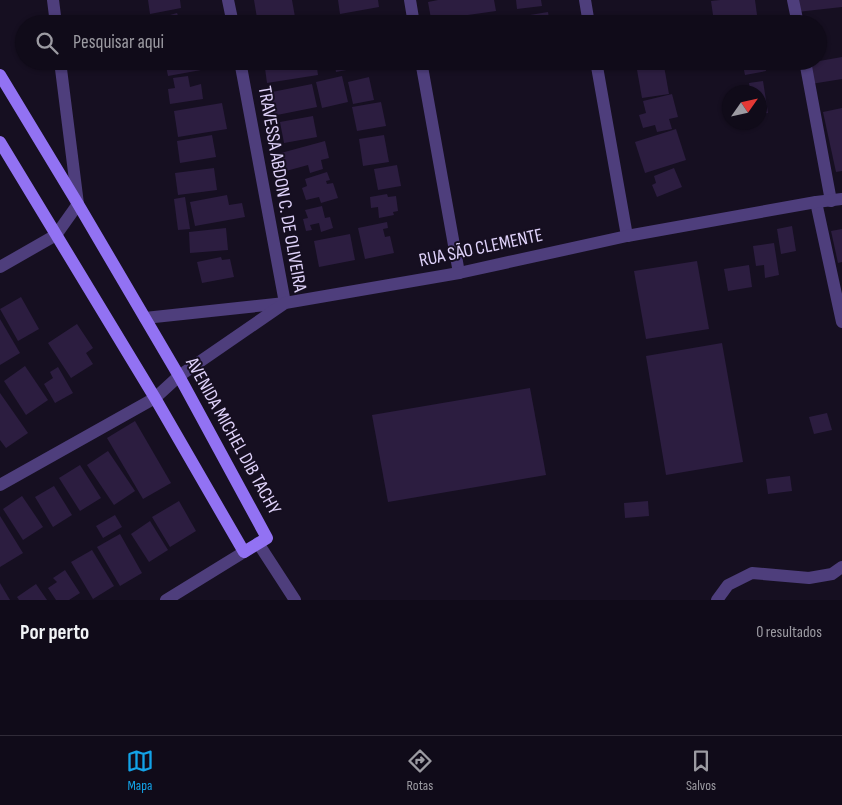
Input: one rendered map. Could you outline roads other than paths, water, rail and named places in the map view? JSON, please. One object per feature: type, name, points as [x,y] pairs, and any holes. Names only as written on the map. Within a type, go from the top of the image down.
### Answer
[{"type":"street","points":[[53,0],[55,15]]},
{"type":"street","points":[[228,0],[231,15]]},
{"type":"street","points":[[410,0],[412,15]]},
{"type":"street","points":[[585,0],[588,15]]},
{"type":"street","points":[[793,0],[796,15]]},
{"type":"street","points":[[0,267],[56,235],[78,204],[61,70]]},
{"type":"street","name":"TRAVESSA ABDON C. DE OLIVEIRA","points":[[145,318],[285,303],[242,70]]},
{"type":"street","points":[[423,70],[458,273]]},
{"type":"street","points":[[598,70],[627,236]]},
{"type":"street","points":[[807,70],[837,200]]},
{"type":"street","name":"AVENIDA MICHEL DIB TACHY","points":[[0,75],[179,376],[267,538],[244,552]]},
{"type":"street","points":[[0,142],[155,398],[244,552],[166,600]]},
{"type":"street","name":"RUA SÃO CLEMENTE","points":[[0,485],[155,398],[179,376],[285,303],[458,273],[627,236],[816,202],[837,200]]},
{"type":"street","points":[[816,202],[842,322]]},
{"type":"street","points":[[258,543],[295,600]]},
{"type":"street","points":[[717,600],[728,584],[752,573],[809,578],[832,574],[842,567]]}]
